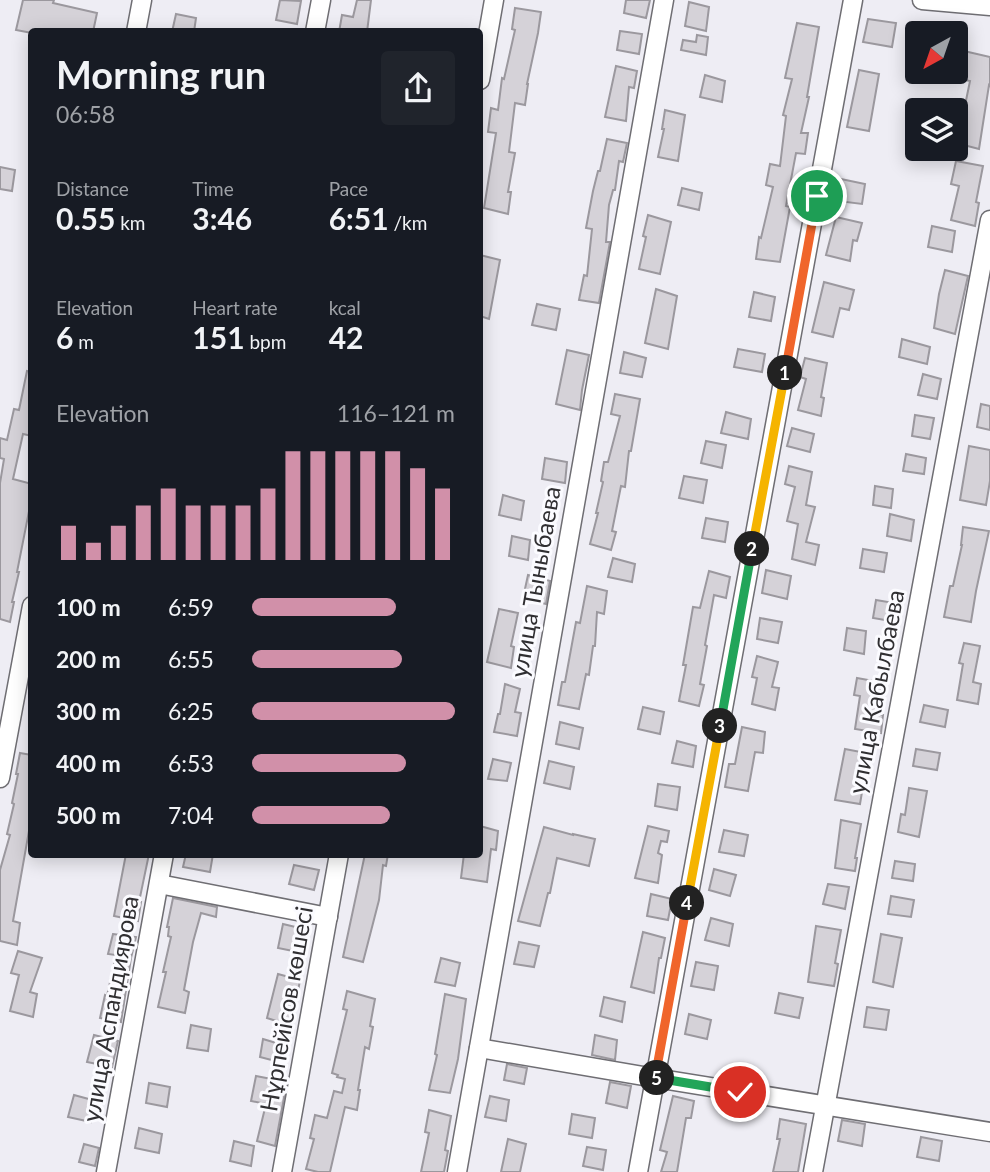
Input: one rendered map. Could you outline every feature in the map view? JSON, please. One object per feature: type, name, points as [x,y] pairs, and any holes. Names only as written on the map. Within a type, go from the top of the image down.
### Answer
[{"type":"street","points":[[137,28],[142,0]]},
{"type":"street","points":[[316,28],[321,0]]},
{"type":"street","points":[[483,63],[494,0]]},
{"type":"street","name":"улица Тыныбаева","points":[[457,1172],[664,0]]},
{"type":"street","points":[[638,1172],[853,0]]},
{"type":"street","points":[[922,0],[990,6]]},
{"type":"street","name":"улица Кабылбаева","points":[[813,1172],[990,220]]},
{"type":"street","points":[[0,779],[28,628]]},
{"type":"street","name":"улица Аспандиярова","points":[[106,1172],[163,858]]},
{"type":"street","name":"Нұрпейісов көшесі","points":[[282,1172],[338,858]]},
{"type":"street","points":[[159,884],[328,917]]},
{"type":"street","points":[[479,1048],[990,1132]]},
{"type":"building","points":[[23,0],[54,0],[53,3],[97,13],[94,28],[28,28],[28,32],[16,30]]},
{"type":"building","points":[[280,0],[301,1],[297,24],[276,20]]},
{"type":"building","points":[[357,0],[371,0],[368,28],[340,28],[342,15],[353,17]]},
{"type":"building","points":[[626,0],[650,0],[646,18],[624,13]]},
{"type":"building","points":[[689,2],[709,7],[706,31],[685,26]]},
{"type":"building","points":[[515,8],[541,12],[525,105],[515,103],[509,152],[515,153],[508,192],[511,192],[508,214],[484,208],[496,133],[488,132],[491,108],[498,110],[502,78],[504,79],[515,30],[512,29]]},
{"type":"building","points":[[176,14],[196,18],[195,28],[173,28]]},
{"type":"building","points":[[868,19],[896,23],[892,47],[863,42]]},
{"type":"building","points":[[797,23],[819,27],[801,133],[808,133],[805,154],[796,153],[786,206],[790,207],[780,262],[756,259],[759,237],[761,238],[773,187],[766,185],[770,164],[780,166],[786,116],[783,115],[792,79],[785,78]]},
{"type":"building","points":[[620,31],[642,34],[639,54],[617,50]]},
{"type":"building","points":[[697,35],[708,37],[706,55],[681,50],[683,40],[696,42]]},
{"type":"building","points":[[968,52],[990,57],[990,86],[979,149],[968,146],[967,98],[970,81]]},
{"type":"building","points":[[616,66],[637,71],[634,88],[629,87],[626,121],[605,117]]},
{"type":"building","points":[[859,70],[879,74],[869,131],[847,127]]},
{"type":"building","points":[[705,75],[725,81],[722,102],[700,97]]},
{"type":"building","points":[[665,110],[685,115],[678,161],[658,157]]},
{"type":"building","points":[[607,139],[627,143],[623,162],[619,161],[615,190],[609,205],[606,242],[610,242],[599,303],[579,300],[584,275],[587,276],[592,229],[586,228]]},
{"type":"building","points":[[956,161],[983,166],[976,202],[979,203],[975,226],[951,220],[959,186],[951,184]]},
{"type":"building","points":[[0,167],[15,170],[12,191],[0,189]]},
{"type":"building","points":[[841,179],[865,184],[862,204],[838,201]]},
{"type":"building","points":[[682,188],[702,193],[699,210],[678,205]]},
{"type":"building","points":[[648,215],[671,222],[660,274],[639,269]]},
{"type":"building","points":[[836,217],[862,223],[857,241],[853,240],[850,261],[826,255]]},
{"type":"building","points":[[932,226],[955,231],[952,252],[928,247]]},
{"type":"building","points":[[483,256],[500,260],[489,319],[483,317]]},
{"type":"building","points":[[945,270],[968,276],[955,334],[934,328]]},
{"type":"building","points":[[824,282],[854,290],[849,310],[840,308],[833,337],[812,332]]},
{"type":"building","points":[[656,289],[677,296],[668,349],[645,343]]},
{"type":"building","points":[[754,292],[775,297],[771,321],[749,317]]},
{"type":"building","points":[[537,304],[560,309],[556,330],[532,325]]},
{"type":"building","points":[[902,339],[930,347],[927,364],[899,357]]},
{"type":"building","points":[[738,349],[765,354],[762,372],[734,367]]},
{"type":"building","points":[[567,350],[589,355],[580,410],[556,404]]},
{"type":"building","points":[[624,352],[646,358],[642,377],[620,373]]},
{"type":"building","points":[[805,358],[827,363],[821,397],[824,398],[821,416],[798,410],[806,379],[800,377]]},
{"type":"building","points":[[28,371],[28,435],[23,434],[13,479],[28,483],[28,516],[10,622],[0,619],[0,483],[4,459],[0,458],[0,438],[7,440],[14,409],[19,410]]},
{"type":"building","points":[[923,374],[941,379],[937,399],[918,395]]},
{"type":"building","points":[[615,394],[640,399],[629,451],[625,487],[621,486],[612,531],[616,532],[611,550],[590,544],[598,513],[604,462],[608,462],[620,416],[611,414]]},
{"type":"building","points":[[981,404],[990,406],[990,430],[977,427]]},
{"type":"building","points":[[726,412],[751,419],[748,439],[721,433]]},
{"type":"building","points":[[915,415],[934,418],[930,439],[912,436]]},
{"type":"building","points":[[792,428],[814,434],[810,452],[787,446]]},
{"type":"building","points":[[706,441],[726,445],[722,468],[701,463]]},
{"type":"building","points":[[969,446],[990,450],[990,481],[986,505],[960,500]]},
{"type":"building","points":[[906,454],[926,458],[924,474],[903,471]]},
{"type":"building","points":[[545,458],[567,462],[565,483],[542,479]]},
{"type":"building","points":[[789,466],[812,472],[806,505],[815,507],[806,542],[819,545],[815,565],[792,559],[798,524],[787,521],[795,487],[785,484]]},
{"type":"building","points":[[684,476],[707,480],[703,503],[679,498]]},
{"type":"building","points":[[875,486],[893,489],[891,508],[873,505]]},
{"type":"building","points":[[503,495],[524,501],[521,520],[499,515]]},
{"type":"building","points":[[890,514],[914,520],[911,541],[887,536]]},
{"type":"building","points":[[706,518],[728,522],[725,542],[702,538]]},
{"type":"building","points":[[963,527],[989,531],[971,622],[944,617],[962,545]]},
{"type":"building","points":[[512,536],[530,540],[528,560],[509,556]]},
{"type":"building","points":[[863,549],[887,553],[884,572],[860,568]]},
{"type":"building","points":[[613,558],[635,564],[632,582],[608,577]]},
{"type":"building","points":[[766,570],[791,576],[787,599],[762,593]]},
{"type":"building","points":[[709,571],[730,577],[726,598],[714,595],[705,645],[707,646],[700,684],[704,685],[699,706],[679,701],[693,607],[700,608]]},
{"type":"building","points":[[528,575],[550,581],[546,604],[523,598]]},
{"type":"building","points":[[587,586],[607,591],[604,614],[597,612],[595,646],[579,709],[558,705],[576,622],[580,623]]},
{"type":"building","points":[[876,600],[900,604],[897,622],[873,618]]},
{"type":"building","points":[[499,609],[518,613],[511,646],[514,647],[511,668],[487,662]]},
{"type":"building","points":[[760,618],[782,622],[778,643],[757,639]]},
{"type":"building","points":[[847,628],[866,631],[864,654],[844,650]]},
{"type":"building","points":[[964,643],[980,646],[973,682],[981,684],[978,704],[957,700],[963,664],[959,663]]},
{"type":"building","points":[[757,656],[778,662],[772,687],[779,688],[775,710],[752,704],[757,678],[752,677]]},
{"type":"building","points":[[857,678],[885,683],[880,715],[883,715],[881,733],[855,729],[860,696],[854,695]]},
{"type":"building","points":[[505,684],[520,689],[515,712],[521,713],[517,736],[494,732]]},
{"type":"building","points":[[924,705],[948,710],[945,727],[920,722]]},
{"type":"building","points":[[643,707],[664,712],[660,734],[638,729]]},
{"type":"building","points":[[560,722],[583,728],[579,749],[556,744]]},
{"type":"building","points":[[742,727],[765,732],[763,753],[755,752],[748,791],[725,787],[729,764],[735,764]]},
{"type":"building","points":[[677,741],[696,746],[693,767],[672,763]]},
{"type":"building","points":[[845,749],[866,753],[860,804],[835,800]]},
{"type":"building","points":[[916,749],[940,753],[937,770],[913,766]]},
{"type":"building","points":[[20,753],[28,754],[28,837],[13,921],[20,923],[17,945],[0,941],[0,870],[10,835],[7,834],[14,804]]},
{"type":"building","points":[[493,759],[511,763],[507,781],[488,779]]},
{"type":"building","points":[[549,761],[574,767],[570,789],[544,783]]},
{"type":"building","points":[[658,784],[680,787],[677,810],[655,806]]},
{"type":"building","points":[[909,788],[927,791],[919,837],[898,832],[901,814],[905,815]]},
{"type":"building","points":[[841,820],[861,824],[855,871],[835,868]]},
{"type":"building","points":[[648,826],[669,831],[667,842],[661,841],[658,853],[662,855],[658,883],[635,878]]},
{"type":"building","points":[[483,827],[498,831],[496,850],[491,849],[487,882],[461,878],[464,858],[483,858]]},
{"type":"building","points":[[544,827],[595,839],[589,866],[557,858],[540,926],[518,921]]},
{"type":"building","points":[[724,830],[748,835],[744,856],[719,852]]},
{"type":"building","points":[[125,858],[148,858],[138,921],[114,916]]},
{"type":"building","points":[[185,858],[212,858],[210,872],[183,867]]},
{"type":"building","points":[[364,858],[387,858],[386,866],[383,865],[379,900],[363,962],[343,957]]},
{"type":"building","points":[[895,861],[915,864],[913,881],[892,878]]},
{"type":"building","points":[[294,865],[319,870],[314,890],[289,884]]},
{"type":"building","points":[[714,869],[736,875],[730,896],[709,890]]},
{"type":"building","points":[[828,884],[849,887],[845,909],[823,904]]},
{"type":"building","points":[[651,894],[672,899],[668,920],[647,916]]},
{"type":"building","points":[[891,896],[914,900],[911,917],[888,914]]},
{"type":"building","points":[[173,898],[217,907],[216,917],[201,913],[184,990],[189,992],[185,1013],[158,1007],[171,937],[168,936],[167,927]]},
{"type":"building","points":[[711,918],[733,924],[729,946],[705,940]]},
{"type":"building","points":[[283,924],[308,930],[303,953],[278,948]]},
{"type":"building","points":[[816,926],[841,930],[834,986],[808,982]]},
{"type":"building","points":[[643,932],[665,938],[654,993],[631,987]]},
{"type":"building","points":[[113,934],[136,937],[121,1022],[100,1018],[116,955],[108,954]]},
{"type":"building","points":[[881,934],[902,938],[893,987],[873,982]]},
{"type":"building","points":[[519,942],[539,946],[534,967],[514,964]]},
{"type":"building","points":[[18,951],[42,958],[30,992],[37,994],[33,1017],[10,1011],[19,975],[11,973]]},
{"type":"building","points":[[441,958],[460,963],[455,986],[435,982]]},
{"type":"building","points":[[696,962],[718,966],[714,990],[691,986]]},
{"type":"building","points":[[278,974],[300,980],[292,1026],[267,1018]]},
{"type":"building","points":[[347,991],[375,999],[370,1026],[373,1027],[369,1049],[365,1047],[357,1110],[345,1107],[330,1172],[318,1172],[306,1169],[314,1139],[310,1138],[315,1115],[327,1118],[334,1091],[342,1093],[345,1079],[332,1073],[347,1010],[343,1009]]},
{"type":"building","points":[[779,993],[803,998],[799,1018],[775,1013]]},
{"type":"building","points":[[445,994],[466,999],[458,1059],[450,1093],[429,1090],[437,1055],[435,1054]]},
{"type":"building","points":[[604,997],[625,1002],[622,1022],[600,1016]]},
{"type":"building","points":[[867,1007],[889,1010],[886,1030],[864,1027]]},
{"type":"building","points":[[689,1014],[711,1020],[707,1039],[685,1034]]},
{"type":"building","points":[[191,1025],[211,1029],[208,1051],[187,1048]]},
{"type":"building","points":[[94,1035],[118,1041],[112,1067],[87,1062]]},
{"type":"building","points":[[595,1035],[617,1040],[615,1060],[592,1055]]},
{"type":"building","points":[[263,1039],[286,1046],[283,1063],[260,1057]]},
{"type":"building","points":[[507,1064],[527,1068],[524,1084],[504,1080]]},
{"type":"building","points":[[256,1076],[287,1082],[275,1146],[257,1141],[266,1104],[251,1101]]},
{"type":"building","points":[[610,1082],[631,1086],[627,1108],[606,1103]]},
{"type":"building","points":[[149,1083],[170,1087],[167,1107],[146,1103]]},
{"type":"building","points":[[74,1095],[96,1101],[91,1122],[68,1117]]},
{"type":"building","points":[[490,1096],[509,1100],[506,1121],[485,1117]]},
{"type":"building","points":[[673,1096],[694,1101],[691,1118],[686,1118],[677,1172],[661,1172],[667,1152],[660,1150]]},
{"type":"building","points":[[429,1110],[451,1116],[444,1172],[421,1172],[429,1133],[425,1132]]},
{"type":"building","points":[[572,1114],[595,1118],[592,1138],[569,1134]]},
{"type":"building","points":[[780,1119],[806,1124],[798,1172],[773,1172],[780,1139],[777,1139]]},
{"type":"building","points":[[842,1120],[865,1124],[862,1146],[838,1141]]},
{"type":"building","points":[[139,1128],[162,1134],[159,1153],[135,1148]]},
{"type":"building","points":[[921,1137],[942,1141],[939,1161],[917,1157]]},
{"type":"building","points":[[508,1139],[526,1144],[520,1172],[501,1172]]},
{"type":"building","points":[[234,1141],[254,1146],[251,1166],[230,1161]]},
{"type":"building","points":[[84,1144],[99,1148],[95,1166],[79,1162]]},
{"type":"building","points":[[587,1147],[606,1150],[603,1170],[583,1166]]},
{"type":"route","points":[[740,1092],[655,1078],[817,196]]}]
